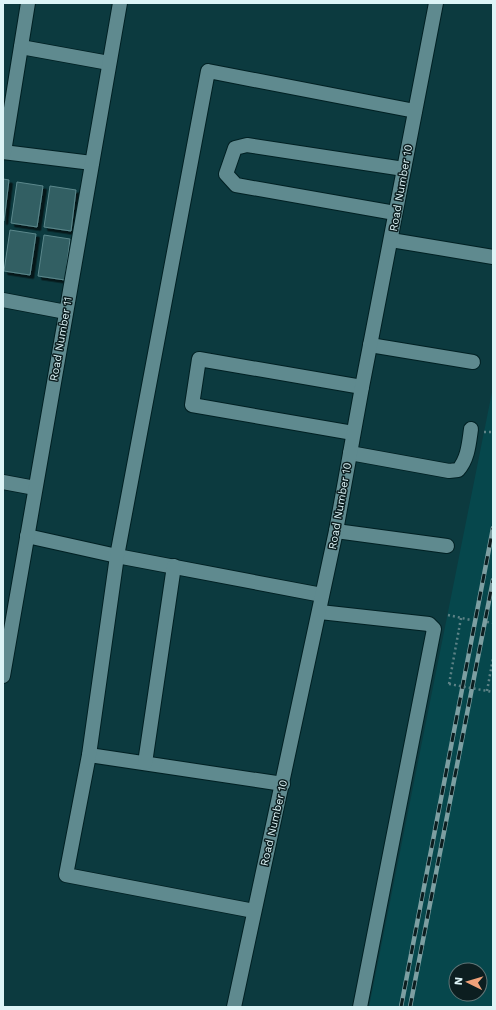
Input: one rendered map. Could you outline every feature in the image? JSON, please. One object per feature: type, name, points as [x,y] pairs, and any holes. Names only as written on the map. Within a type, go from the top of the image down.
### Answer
[{"type":"street","points":[[28,3],[3,152],[92,163]]},
{"type":"street","name":"Road Number 11","points":[[3,676],[120,3]]},
{"type":"street","name":"Road Number 10","points":[[234,1007],[320,612],[414,111],[436,3]]},
{"type":"street","points":[[21,47],[109,63]]},
{"type":"street","points":[[254,910],[66,875],[89,755],[118,556],[208,71],[414,111]]},
{"type":"street","points":[[395,213],[236,185],[226,174],[235,148],[247,145],[404,168]]},
{"type":"street","points":[[391,240],[493,257]]},
{"type":"street","points":[[3,300],[66,312]]},
{"type":"street","points":[[370,345],[473,362]]},
{"type":"street","points":[[353,433],[192,405],[199,359],[362,387]]},
{"type":"street","points":[[350,454],[449,471],[458,470],[463,465],[466,455],[478,431]]},
{"type":"street","points":[[3,482],[35,488]]},
{"type":"street","points":[[336,531],[447,546]]},
{"type":"street","points":[[27,536],[118,556],[322,595]]},
{"type":"street","points":[[145,763],[174,566]]},
{"type":"street","points":[[320,612],[429,624],[434,629],[360,1007]]},
{"type":"street","points":[[89,755],[283,784]]},
{"type":"path","points":[[478,431],[493,432]]},
{"type":"path","points":[[448,615],[472,620]]},
{"type":"path","points":[[461,618],[449,684],[493,692]]},
{"type":"path","points":[[487,622],[493,623]]},
{"type":"path","points":[[487,691],[493,658]]},
{"type":"shaded area","points":[[493,387],[493,1007],[369,1007]]},
{"type":"building","points":[[3,179],[9,180],[4,221],[3,221]]},
{"type":"building","points":[[17,182],[43,186],[37,227],[11,223]]},
{"type":"building","points":[[50,186],[76,190],[71,231],[44,227]]},
{"type":"building","points":[[10,230],[36,234],[30,275],[4,271]]},
{"type":"building","points":[[44,235],[70,239],[65,280],[38,276]]},
{"type":"railway","points":[[401,1007],[493,528]]},
{"type":"railway","points":[[410,1007],[493,580]]}]
